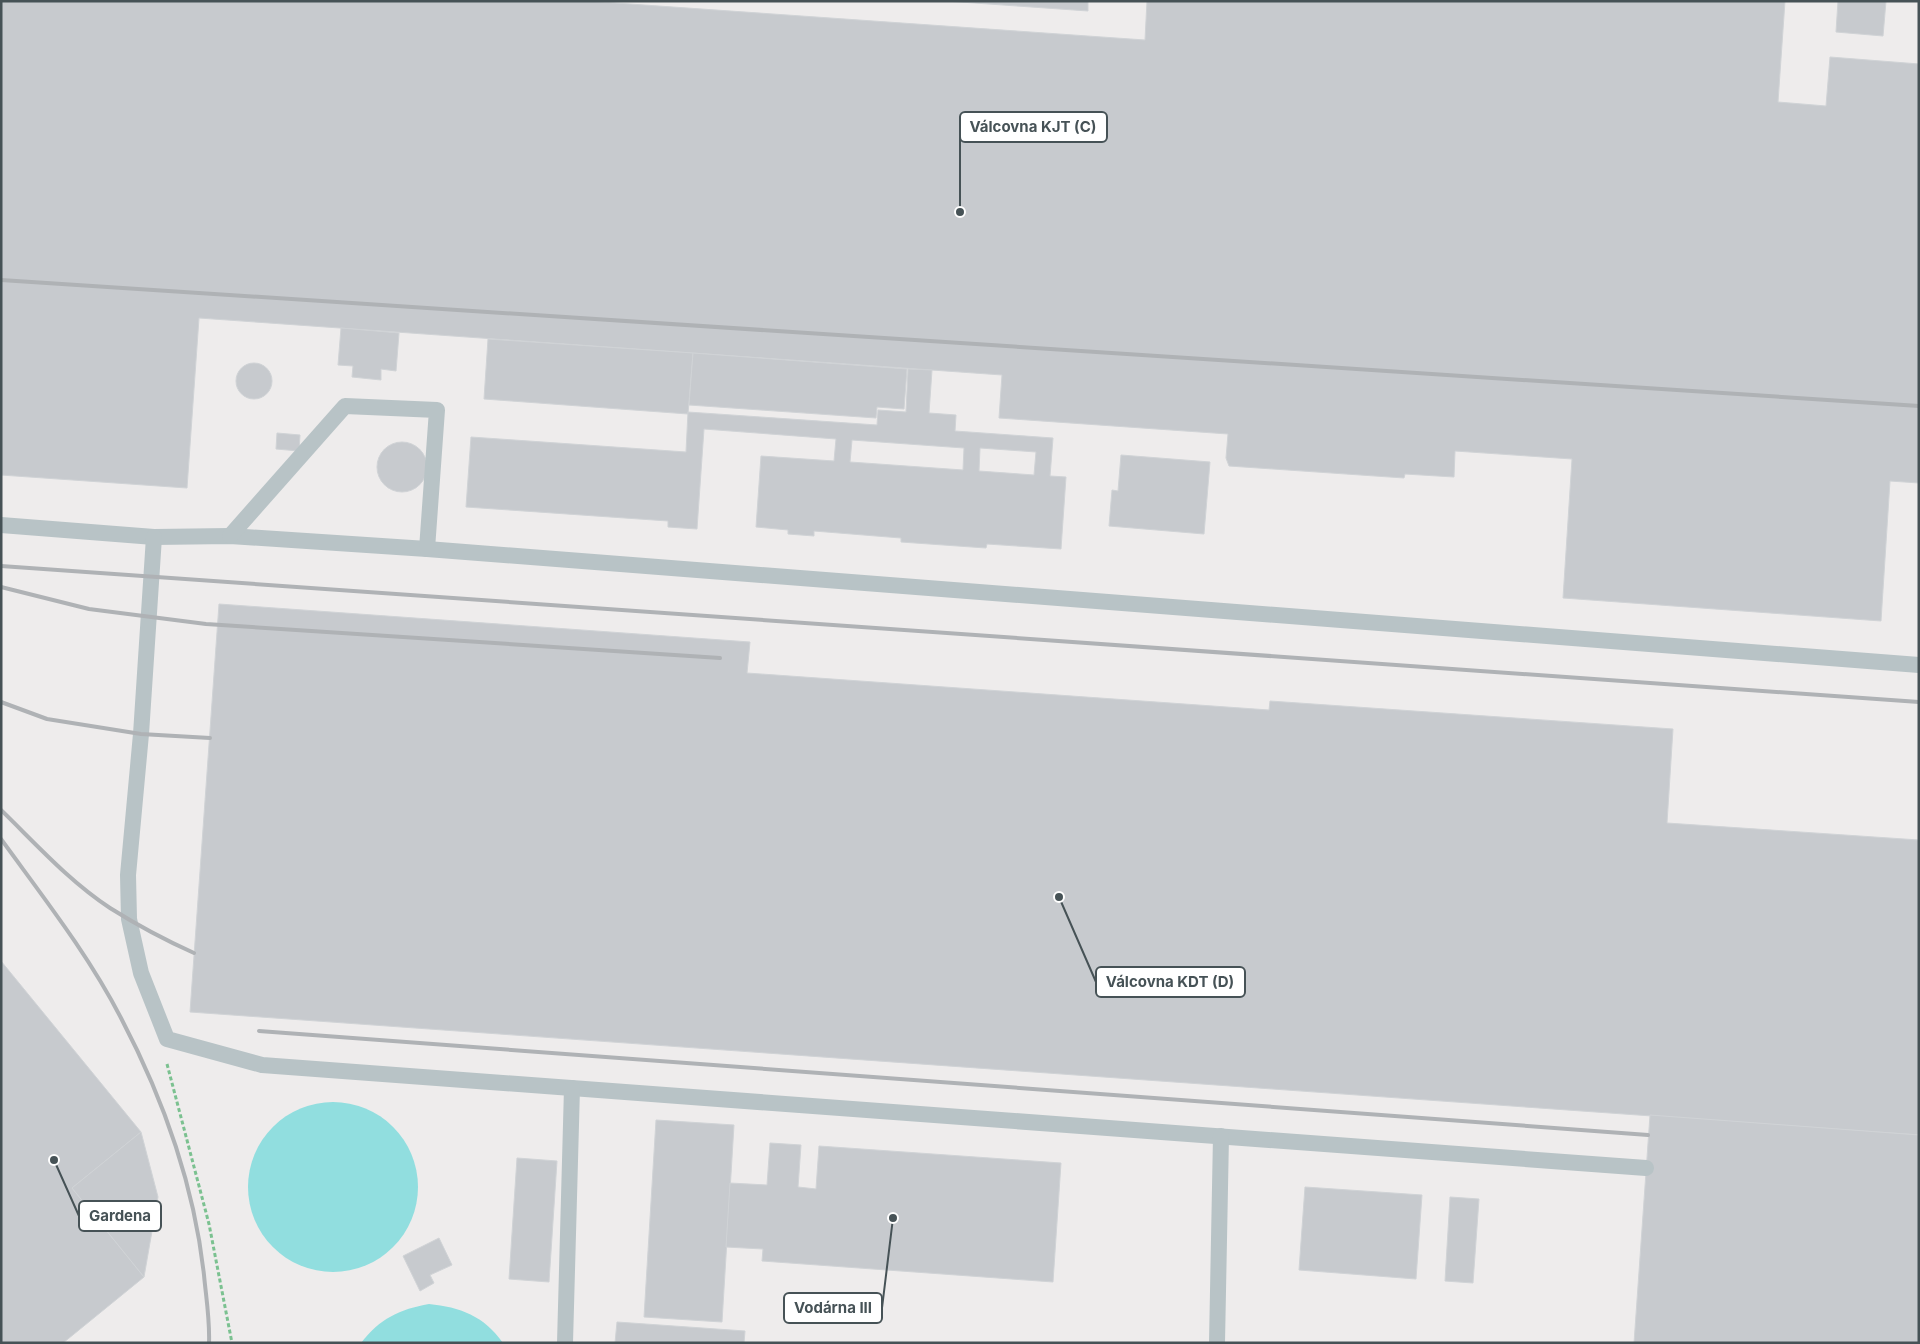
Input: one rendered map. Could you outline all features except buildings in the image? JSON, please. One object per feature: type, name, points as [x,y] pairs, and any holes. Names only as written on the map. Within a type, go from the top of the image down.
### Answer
[{"type":"lane","points":[[230,536],[345,406],[438,410],[427,549]]},
{"type":"lane","points":[[1,526],[154,537],[230,536],[427,549],[1919,665]]},
{"type":"lane","points":[[154,537],[141,734],[128,875],[129,918],[141,973],[167,1039],[262,1066],[1646,1168]]},
{"type":"lane","points":[[565,1343],[572,1088]]},
{"type":"lane","points":[[1217,1343],[1221,1136]]},
{"type":"path","points":[[167,1039],[167,1065],[209,1224],[232,1343]]},
{"type":"water","points":[[325,1102],[341,1102],[366,1108],[387,1121],[399,1133],[412,1154],[418,1187],[412,1220],[399,1241],[387,1253],[366,1266],[341,1272],[325,1272],[300,1266],[279,1253],[267,1241],[254,1220],[248,1195],[248,1179],[254,1154],[267,1133],[279,1121],[300,1108]]},
{"type":"water","points":[[429,1304],[440,1305],[471,1314],[488,1326],[503,1343],[361,1343],[375,1327],[391,1316]]},
{"type":"railway","points":[[1,280],[1919,406]]},
{"type":"railway","points":[[1,566],[1919,702]]},
{"type":"railway","points":[[1,587],[89,609],[206,624],[720,658]]},
{"type":"railway","points":[[1,702],[47,719],[141,734],[210,738]]},
{"type":"railway","points":[[1,810],[53,862],[95,897],[110,908],[162,938],[194,953]]},
{"type":"railway","points":[[1,839],[64,926],[108,994],[136,1048],[163,1110],[193,1208],[204,1275],[209,1343]]},
{"type":"railway","points":[[259,1031],[1648,1135]]},
{"type":"place","name":"Válcovna KJT (C)","points":[[960,212]]},
{"type":"place","name":"Válcovna KDT (D)","points":[[1059,897]]},
{"type":"place","name":"Gardena","points":[[54,1160]]},
{"type":"place","name":"Vodárna III","points":[[893,1218]]}]
